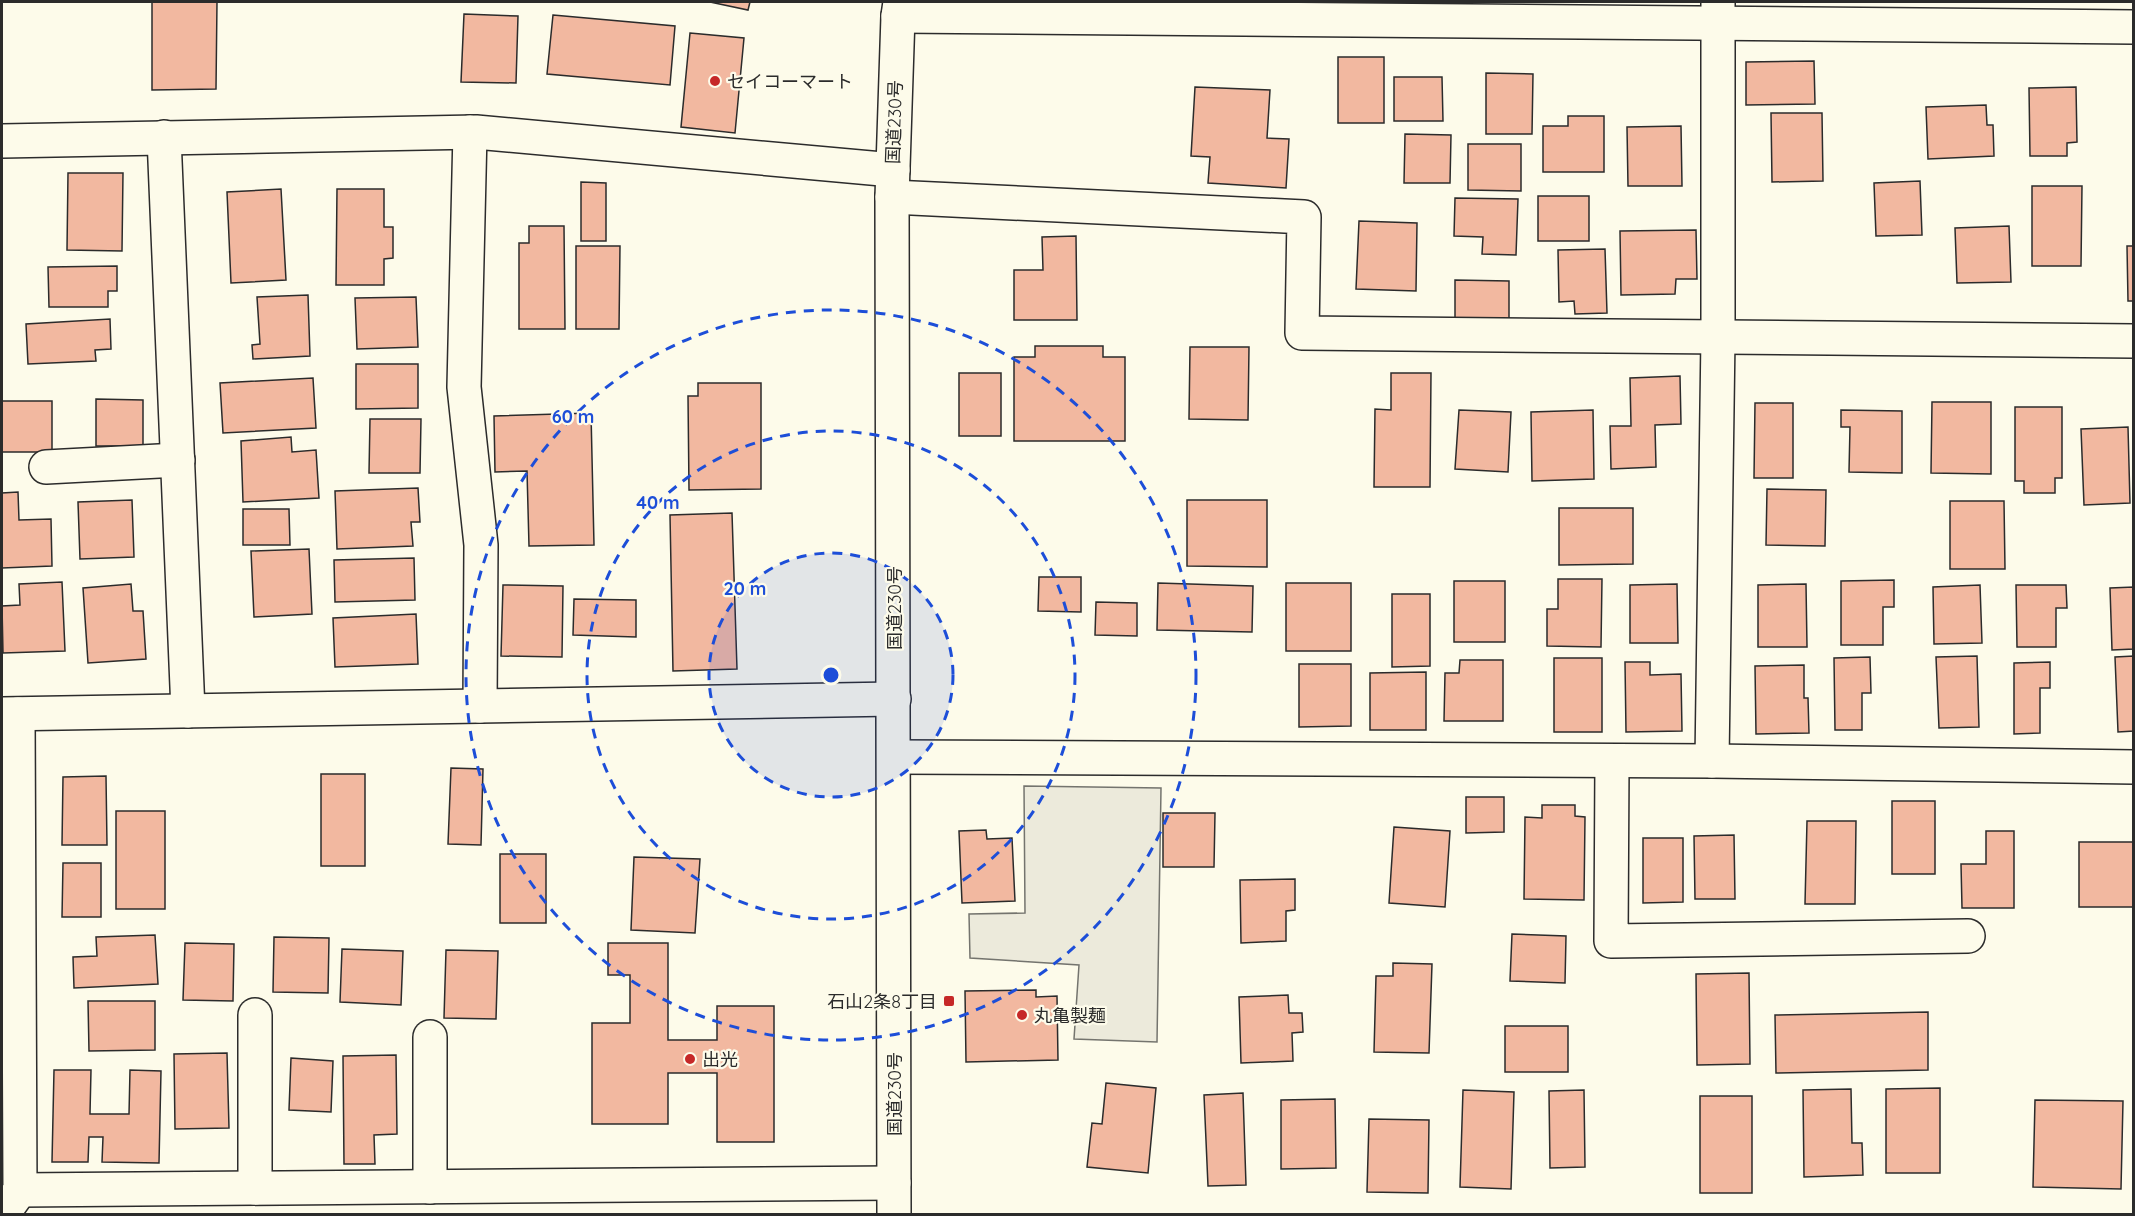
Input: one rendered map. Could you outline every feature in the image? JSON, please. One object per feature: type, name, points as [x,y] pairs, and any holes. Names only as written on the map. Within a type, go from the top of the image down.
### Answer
[{"type":"main road","points":[[899,9],[1718,13],[2133,27]]},
{"type":"main road","name":"国道230号","points":[[894,1199],[892,184],[899,9]]},
{"type":"main road","points":[[1712,761],[1718,337],[1718,13]]},
{"type":"main road","points":[[470,132],[464,387],[481,545],[480,706]]},
{"type":"main road","points":[[2,141],[470,132],[892,184],[1304,217],[1302,333],[2133,340]]},
{"type":"main road","points":[[164,137],[188,711]]},
{"type":"main road","points":[[46,467],[178,460]]},
{"type":"main road","points":[[894,699],[10,714],[11,1202],[255,1188],[430,1187],[894,1199]]},
{"type":"main road","points":[[894,757],[1712,761],[2133,767]]},
{"type":"main road","points":[[1612,761],[1611,941],[1968,936]]},
{"type":"main road","points":[[255,1015],[255,1188]]},
{"type":"main road","points":[[430,1037],[430,1187]]},
{"type":"shaded area","points":[[1024,786],[1161,788],[1157,1042],[1074,1039],[1079,965],[970,958],[969,914],[1025,913]]},
{"type":"building","points":[[152,2],[217,2],[216,89],[152,90]]},
{"type":"building","points":[[710,2],[750,2],[748,10]]},
{"type":"building","points":[[464,14],[518,16],[516,83],[461,82]]},
{"type":"building","points":[[553,15],[675,26],[670,85],[547,74]]},
{"type":"building","points":[[690,33],[744,38],[735,133],[681,127]]},
{"type":"building","points":[[1338,57],[1384,57],[1384,123],[1338,123]]},
{"type":"building","points":[[1814,61],[1815,104],[1746,105],[1746,62]]},
{"type":"building","points":[[1486,73],[1533,74],[1532,134],[1486,134]]},
{"type":"building","points":[[1394,77],[1442,77],[1443,121],[1394,121]]},
{"type":"building","points":[[1195,87],[1270,90],[1267,138],[1289,139],[1286,188],[1208,183],[1210,157],[1191,156]]},
{"type":"building","points":[[2076,87],[2077,142],[2067,143],[2067,156],[2030,156],[2029,88]]},
{"type":"building","points":[[1986,105],[1987,125],[1993,125],[1994,156],[1928,159],[1926,107]]},
{"type":"building","points":[[1771,113],[1822,113],[1823,181],[1772,182]]},
{"type":"building","points":[[1568,116],[1604,116],[1604,172],[1543,172],[1543,126],[1568,126]]},
{"type":"building","points":[[1681,126],[1682,186],[1628,186],[1627,127]]},
{"type":"building","points":[[1405,134],[1451,135],[1450,183],[1404,183]]},
{"type":"building","points":[[1468,144],[1521,144],[1521,191],[1468,190]]},
{"type":"building","points":[[68,173],[123,173],[122,251],[67,250]]},
{"type":"building","points":[[1920,181],[1922,235],[1876,236],[1874,183]]},
{"type":"building","points":[[581,182],[606,183],[606,241],[581,241]]},
{"type":"building","points":[[2032,186],[2082,186],[2081,266],[2032,266]]},
{"type":"building","points":[[281,189],[286,280],[231,283],[227,192]]},
{"type":"building","points":[[337,189],[384,189],[384,227],[393,227],[393,258],[384,259],[384,285],[336,285]]},
{"type":"building","points":[[1538,196],[1589,196],[1589,241],[1538,241]]},
{"type":"building","points":[[1455,198],[1518,199],[1516,255],[1482,254],[1483,237],[1454,236]]},
{"type":"building","points":[[1359,221],[1417,223],[1416,291],[1356,289]]},
{"type":"building","points":[[529,226],[564,226],[565,329],[519,329],[519,243],[529,243]]},
{"type":"building","points":[[2009,226],[2011,282],[1957,283],[1955,228]]},
{"type":"building","points":[[1696,230],[1697,279],[1676,279],[1675,294],[1621,295],[1620,231]]},
{"type":"building","points":[[1076,236],[1077,320],[1014,320],[1014,270],[1043,270],[1042,237]]},
{"type":"building","points":[[576,246],[620,246],[619,329],[576,329]]},
{"type":"building","points":[[2127,246],[2134,246],[2134,301],[2128,301]]},
{"type":"building","points":[[1605,249],[1607,313],[1575,314],[1574,301],[1559,302],[1558,250]]},
{"type":"building","points":[[117,266],[117,291],[108,291],[108,307],[49,307],[48,267]]},
{"type":"building","points":[[1455,280],[1509,281],[1509,320],[1455,320]]},
{"type":"building","points":[[308,295],[310,356],[253,359],[252,345],[260,344],[257,297]]},
{"type":"building","points":[[416,297],[418,347],[357,349],[355,298]]},
{"type":"building","points":[[110,319],[111,349],[95,350],[96,361],[28,364],[26,324]]},
{"type":"building","points":[[1035,346],[1103,346],[1103,357],[1125,357],[1125,441],[1014,441],[1014,357],[1035,357]]},
{"type":"building","points":[[1190,347],[1249,347],[1248,420],[1189,419]]},
{"type":"building","points":[[356,364],[418,364],[418,408],[356,409]]},
{"type":"building","points":[[959,373],[1001,373],[1001,436],[959,436]]},
{"type":"building","points":[[1391,373],[1431,373],[1430,487],[1374,487],[1375,409],[1391,410]]},
{"type":"building","points":[[1680,376],[1681,424],[1655,425],[1656,467],[1611,469],[1610,426],[1631,426],[1630,378]]},
{"type":"building","points":[[313,378],[316,428],[223,433],[220,383]]},
{"type":"building","points":[[698,383],[761,383],[761,489],[689,490],[688,396],[698,396]]},
{"type":"building","points":[[96,399],[143,400],[143,446],[96,446]]},
{"type":"building","points":[[2,401],[52,401],[52,452],[2,452]]},
{"type":"building","points":[[1932,402],[1991,402],[1991,474],[1931,473]]},
{"type":"building","points":[[1755,403],[1793,403],[1793,478],[1754,478]]},
{"type":"building","points":[[2015,407],[2062,407],[2062,478],[2055,478],[2055,493],[2024,493],[2024,481],[2015,481]]},
{"type":"building","points":[[1459,410],[1511,412],[1508,472],[1455,469]]},
{"type":"building","points":[[1593,410],[1594,479],[1532,481],[1531,412]]},
{"type":"building","points":[[1841,410],[1902,411],[1902,473],[1849,472],[1850,427],[1841,427]]},
{"type":"building","points":[[591,413],[594,545],[529,546],[527,471],[495,472],[494,416]]},
{"type":"building","points":[[370,419],[421,419],[420,473],[369,473]]},
{"type":"building","points":[[2128,427],[2130,503],[2084,505],[2081,429]]},
{"type":"building","points":[[291,437],[292,452],[316,450],[319,498],[243,502],[241,441]]},
{"type":"building","points":[[418,488],[420,522],[411,522],[413,546],[337,549],[335,491]]},
{"type":"building","points":[[1767,489],[1826,490],[1825,546],[1766,545]]},
{"type":"building","points":[[18,492],[19,520],[51,519],[52,566],[2,568],[2,493]]},
{"type":"building","points":[[132,500],[134,557],[80,559],[78,502]]},
{"type":"building","points":[[1187,500],[1267,500],[1267,567],[1187,566]]},
{"type":"building","points":[[1950,501],[2004,501],[2005,569],[1950,569]]},
{"type":"building","points":[[1559,508],[1633,508],[1633,564],[1559,565]]},
{"type":"building","points":[[243,509],[289,509],[290,545],[243,545]]},
{"type":"building","points":[[732,513],[737,669],[673,671],[670,515]]},
{"type":"building","points":[[309,549],[312,614],[254,617],[251,551]]},
{"type":"building","points":[[414,558],[415,600],[335,602],[334,560]]},
{"type":"building","points":[[1039,577],[1081,577],[1081,612],[1038,611]]},
{"type":"building","points":[[1558,579],[1602,579],[1601,647],[1547,646],[1547,609],[1558,609]]},
{"type":"building","points":[[1894,580],[1894,607],[1883,607],[1883,645],[1841,645],[1841,581]]},
{"type":"building","points":[[1454,581],[1505,581],[1505,642],[1454,642]]},
{"type":"building","points":[[62,582],[65,651],[3,653],[2,606],[20,605],[19,584]]},
{"type":"building","points":[[1158,583],[1253,586],[1252,632],[1157,630]]},
{"type":"building","points":[[1286,583],[1351,583],[1351,651],[1286,651]]},
{"type":"building","points":[[131,584],[133,611],[143,611],[146,659],[88,663],[83,588]]},
{"type":"building","points":[[1677,584],[1678,643],[1630,643],[1630,585]]},
{"type":"building","points":[[1806,584],[1807,647],[1758,647],[1758,585]]},
{"type":"building","points":[[503,585],[563,586],[562,657],[501,656]]},
{"type":"building","points":[[1980,585],[1982,643],[1934,644],[1933,587]]},
{"type":"building","points":[[2016,585],[2066,585],[2067,608],[2056,608],[2056,647],[2017,647]]},
{"type":"building","points":[[2134,587],[2134,649],[2112,650],[2110,588]]},
{"type":"building","points":[[1392,594],[1430,594],[1430,666],[1392,667]]},
{"type":"building","points":[[574,599],[636,600],[636,637],[573,635]]},
{"type":"building","points":[[1096,602],[1137,603],[1137,636],[1095,635]]},
{"type":"building","points":[[416,614],[418,664],[335,667],[333,618]]},
{"type":"building","points":[[1977,656],[1979,727],[1939,728],[1936,657]]},
{"type":"building","points":[[2134,656],[2134,731],[2118,732],[2115,657]]},
{"type":"building","points":[[1870,657],[1871,693],[1862,693],[1862,730],[1835,730],[1834,658]]},
{"type":"building","points":[[1554,658],[1602,658],[1602,732],[1554,732]]},
{"type":"building","points":[[1460,660],[1503,660],[1503,721],[1444,721],[1445,673],[1459,673]]},
{"type":"building","points":[[1625,662],[1650,662],[1650,675],[1681,674],[1682,731],[1626,732]]},
{"type":"building","points":[[2050,662],[2050,688],[2040,688],[2040,733],[2014,734],[2014,663]]},
{"type":"building","points":[[1299,664],[1351,664],[1351,726],[1299,727]]},
{"type":"building","points":[[1804,665],[1804,698],[1808,698],[1809,733],[1756,734],[1755,666]]},
{"type":"building","points":[[1426,672],[1426,730],[1370,730],[1370,673]]},
{"type":"building","points":[[451,768],[483,769],[481,845],[448,844]]},
{"type":"building","points":[[321,774],[365,774],[365,866],[321,866]]},
{"type":"building","points":[[106,776],[107,845],[62,845],[63,777]]},
{"type":"building","points":[[1466,797],[1504,797],[1504,832],[1466,833]]},
{"type":"building","points":[[1892,801],[1935,801],[1935,874],[1892,874]]},
{"type":"building","points":[[1542,805],[1575,805],[1575,816],[1585,817],[1584,900],[1524,899],[1525,817],[1542,818]]},
{"type":"building","points":[[116,811],[165,811],[165,909],[116,909]]},
{"type":"building","points":[[1163,813],[1215,813],[1214,867],[1163,867]]},
{"type":"building","points":[[1807,821],[1856,821],[1855,904],[1805,904]]},
{"type":"building","points":[[1394,827],[1450,831],[1445,907],[1389,903]]},
{"type":"building","points":[[986,830],[987,839],[1012,838],[1015,901],[962,903],[959,831]]},
{"type":"building","points":[[1986,831],[2014,831],[2014,908],[1962,908],[1961,864],[1986,864]]},
{"type":"building","points":[[1734,835],[1735,899],[1695,899],[1694,836]]},
{"type":"building","points":[[1643,838],[1683,838],[1683,902],[1643,903]]},
{"type":"building","points":[[2079,842],[2134,842],[2134,907],[2079,907]]},
{"type":"building","points":[[500,854],[546,854],[546,923],[500,923]]},
{"type":"building","points":[[634,857],[700,859],[695,933],[631,930]]},
{"type":"building","points":[[63,863],[101,863],[101,917],[62,917]]},
{"type":"building","points":[[1295,879],[1295,910],[1286,911],[1286,941],[1241,943],[1240,880]]},
{"type":"building","points":[[1512,934],[1566,936],[1565,983],[1510,981]]},
{"type":"building","points":[[155,935],[158,984],[74,988],[73,957],[97,956],[96,937]]},
{"type":"building","points":[[274,937],[329,938],[328,993],[273,992]]},
{"type":"building","points":[[185,943],[234,944],[233,1001],[183,1000]]},
{"type":"building","points":[[608,943],[668,943],[668,1040],[717,1040],[717,1006],[774,1006],[774,1142],[717,1142],[717,1073],[668,1073],[668,1124],[592,1124],[592,1023],[630,1023],[630,975],[608,975]]},
{"type":"building","points":[[342,949],[403,951],[401,1005],[340,1002]]},
{"type":"building","points":[[446,950],[498,951],[496,1019],[444,1018]]},
{"type":"building","points":[[1393,963],[1432,964],[1429,1053],[1374,1052],[1376,976],[1393,976]]},
{"type":"building","points":[[1749,973],[1750,1064],[1697,1065],[1696,974]]},
{"type":"building","points":[[1036,990],[1036,997],[1057,996],[1058,1060],[966,1062],[965,991]]},
{"type":"building","points":[[1288,995],[1289,1013],[1302,1013],[1303,1032],[1292,1033],[1293,1061],[1241,1063],[1239,997]]},
{"type":"building","points":[[88,1001],[155,1001],[155,1050],[89,1051]]},
{"type":"building","points":[[1928,1012],[1928,1070],[1776,1073],[1775,1015]]},
{"type":"building","points":[[1505,1026],[1568,1026],[1568,1072],[1505,1072]]},
{"type":"building","points":[[227,1053],[229,1128],[175,1129],[174,1054]]},
{"type":"building","points":[[396,1055],[397,1134],[374,1135],[375,1164],[344,1164],[343,1056]]},
{"type":"building","points":[[291,1058],[333,1061],[331,1112],[289,1110]]},
{"type":"building","points":[[54,1070],[91,1070],[90,1114],[129,1114],[130,1070],[161,1071],[159,1163],[102,1162],[103,1137],[89,1137],[88,1162],[52,1162]]},
{"type":"building","points":[[1106,1083],[1156,1088],[1148,1173],[1087,1167],[1092,1123],[1102,1124]]},
{"type":"building","points":[[1940,1088],[1940,1173],[1886,1173],[1886,1089]]},
{"type":"building","points":[[1851,1089],[1852,1143],[1862,1143],[1863,1175],[1804,1177],[1803,1090]]},
{"type":"building","points":[[1463,1090],[1514,1092],[1511,1189],[1460,1187]]},
{"type":"building","points":[[1584,1090],[1585,1167],[1550,1168],[1549,1091]]},
{"type":"building","points":[[1243,1093],[1246,1185],[1208,1186],[1204,1095]]},
{"type":"building","points":[[1700,1096],[1752,1096],[1752,1193],[1700,1193]]},
{"type":"building","points":[[1335,1099],[1336,1168],[1281,1169],[1281,1100]]},
{"type":"building","points":[[2035,1100],[2123,1101],[2121,1189],[2033,1187]]},
{"type":"building","points":[[1369,1119],[1429,1120],[1428,1193],[1367,1192]]},
{"type":"place","name":"セイコーマート","points":[[715,81]]},
{"type":"place","name":"石山2条8丁目","points":[[949,1001]]},
{"type":"place","name":"丸亀製麺","points":[[1022,1015]]},
{"type":"place","name":"出光","points":[[690,1059]]}]
